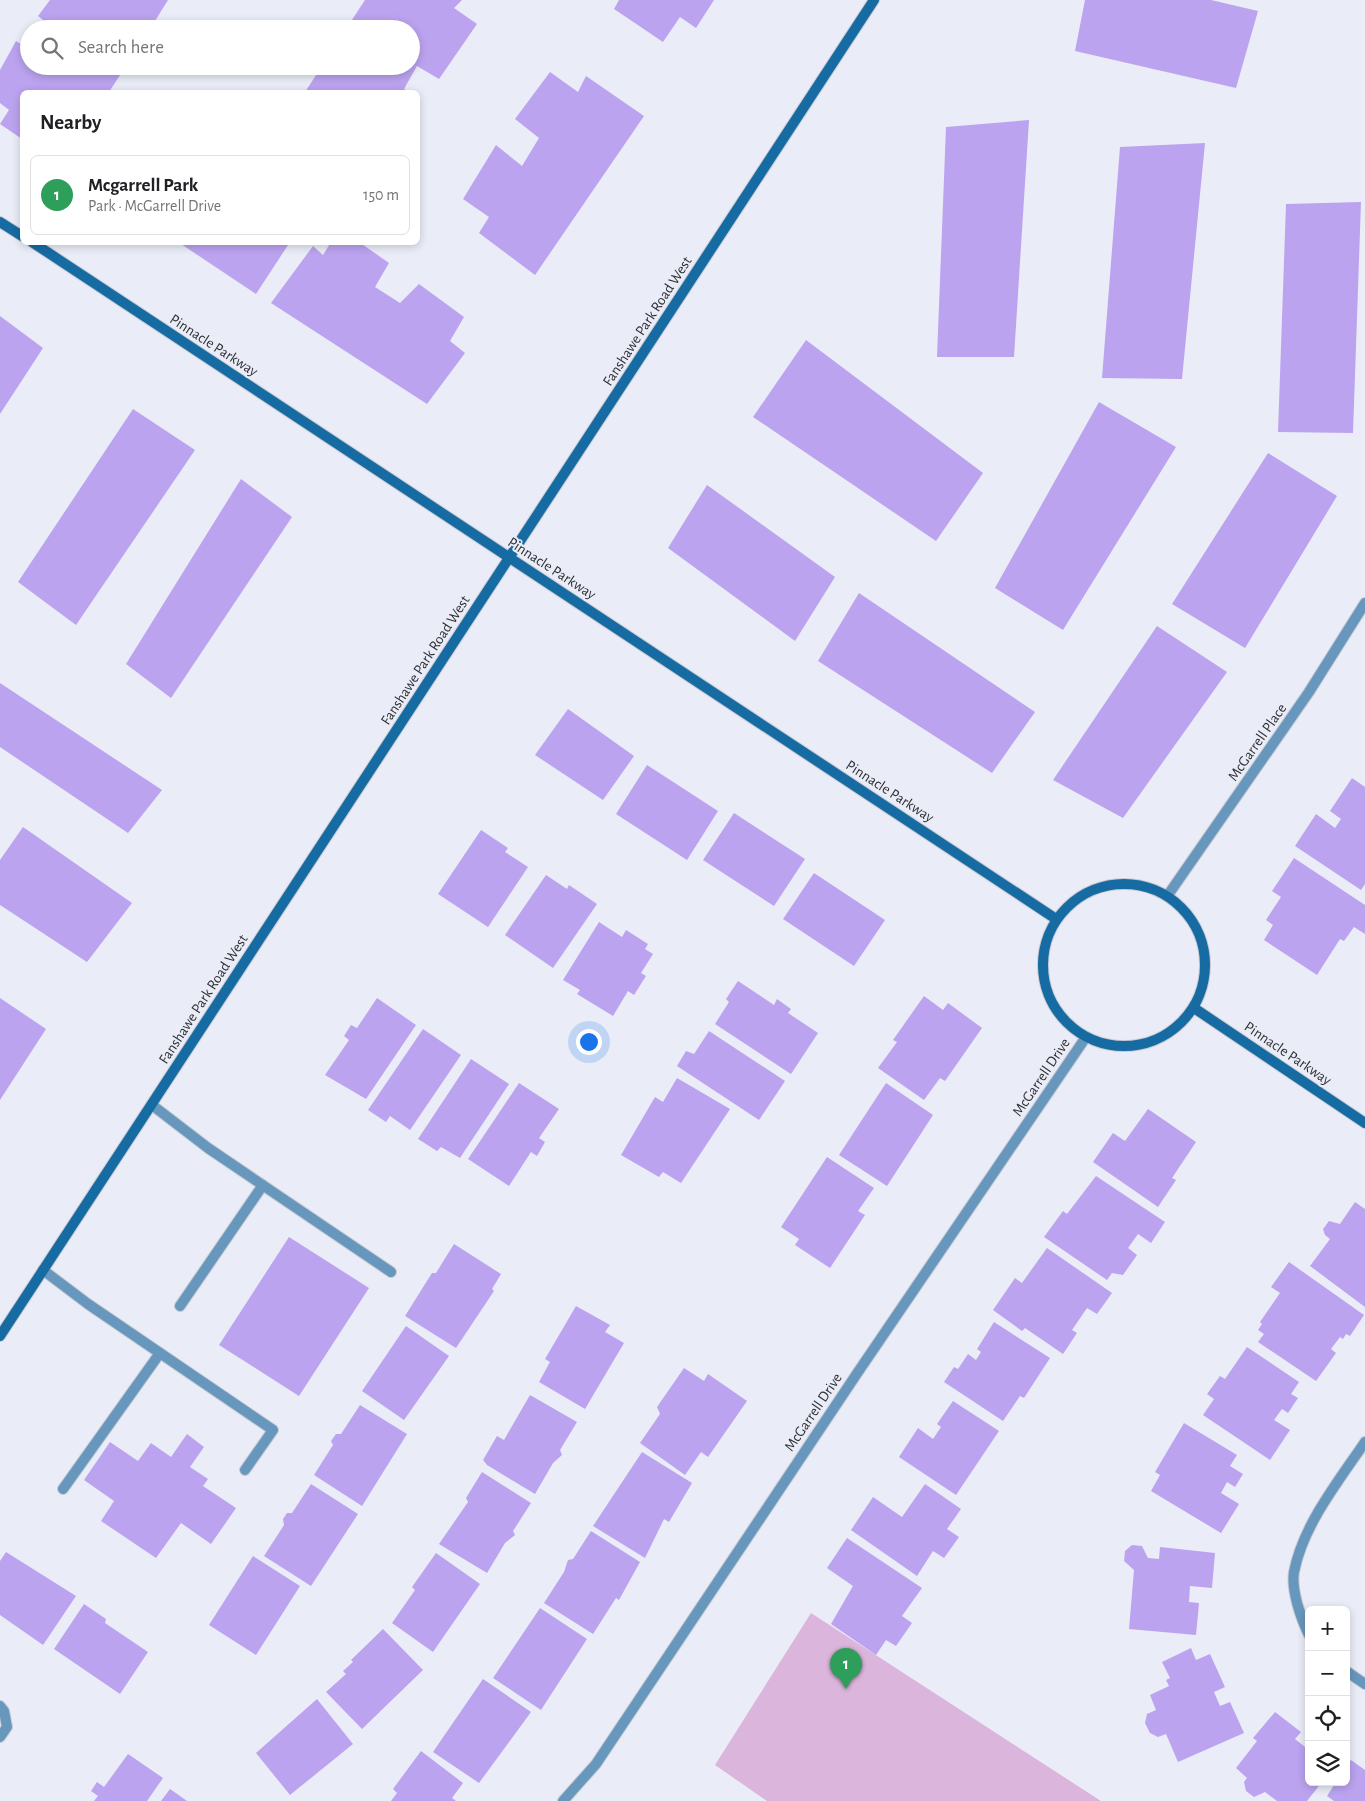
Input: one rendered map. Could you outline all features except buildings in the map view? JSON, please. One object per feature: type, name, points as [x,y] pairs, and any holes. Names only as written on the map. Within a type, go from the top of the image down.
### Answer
[{"type":"street","name":"Fanshawe Park Road West","points":[[0,1336],[874,0]]},
{"type":"street","points":[[0,222],[20,235]]},
{"type":"street","name":"Pinnacle Parkway","points":[[37,245],[1056,919]]},
{"type":"street","name":"McGarrell Place","points":[[1168,895],[1310,692],[1365,603]]},
{"type":"street","points":[[1110,884],[1141,884],[1168,895],[1196,923],[1205,950],[1205,981],[1194,1008],[1170,1033],[1150,1043],[1121,1047],[1086,1038],[1072,1028],[1053,1006],[1043,980],[1046,939],[1056,919],[1084,893],[1110,884]]},
{"type":"street","name":"Pinnacle Parkway","points":[[1194,1008],[1365,1123]]},
{"type":"street","name":"McGarrell Drive","points":[[563,1801],[596,1764],[858,1372],[1086,1038]]},
{"type":"street","points":[[152,1105],[208,1148],[391,1272]]},
{"type":"street","points":[[180,1306],[263,1185]]},
{"type":"street","points":[[43,1270],[160,1353],[274,1430],[245,1470]]},
{"type":"street","points":[[64,1489],[160,1353]]},
{"type":"street","points":[[1305,1627],[1300,1616],[1294,1574],[1307,1533],[1365,1442]]},
{"type":"street","points":[[1350,1674],[1365,1684]]},
{"type":"street","points":[[0,1706],[4,1711],[7,1727],[0,1737]]},
{"type":"shaded area","points":[[811,1613],[1101,1801],[767,1801],[715,1765]]},
{"type":"place","name":"Mcgarrell Park","points":[[846,1689]]}]
